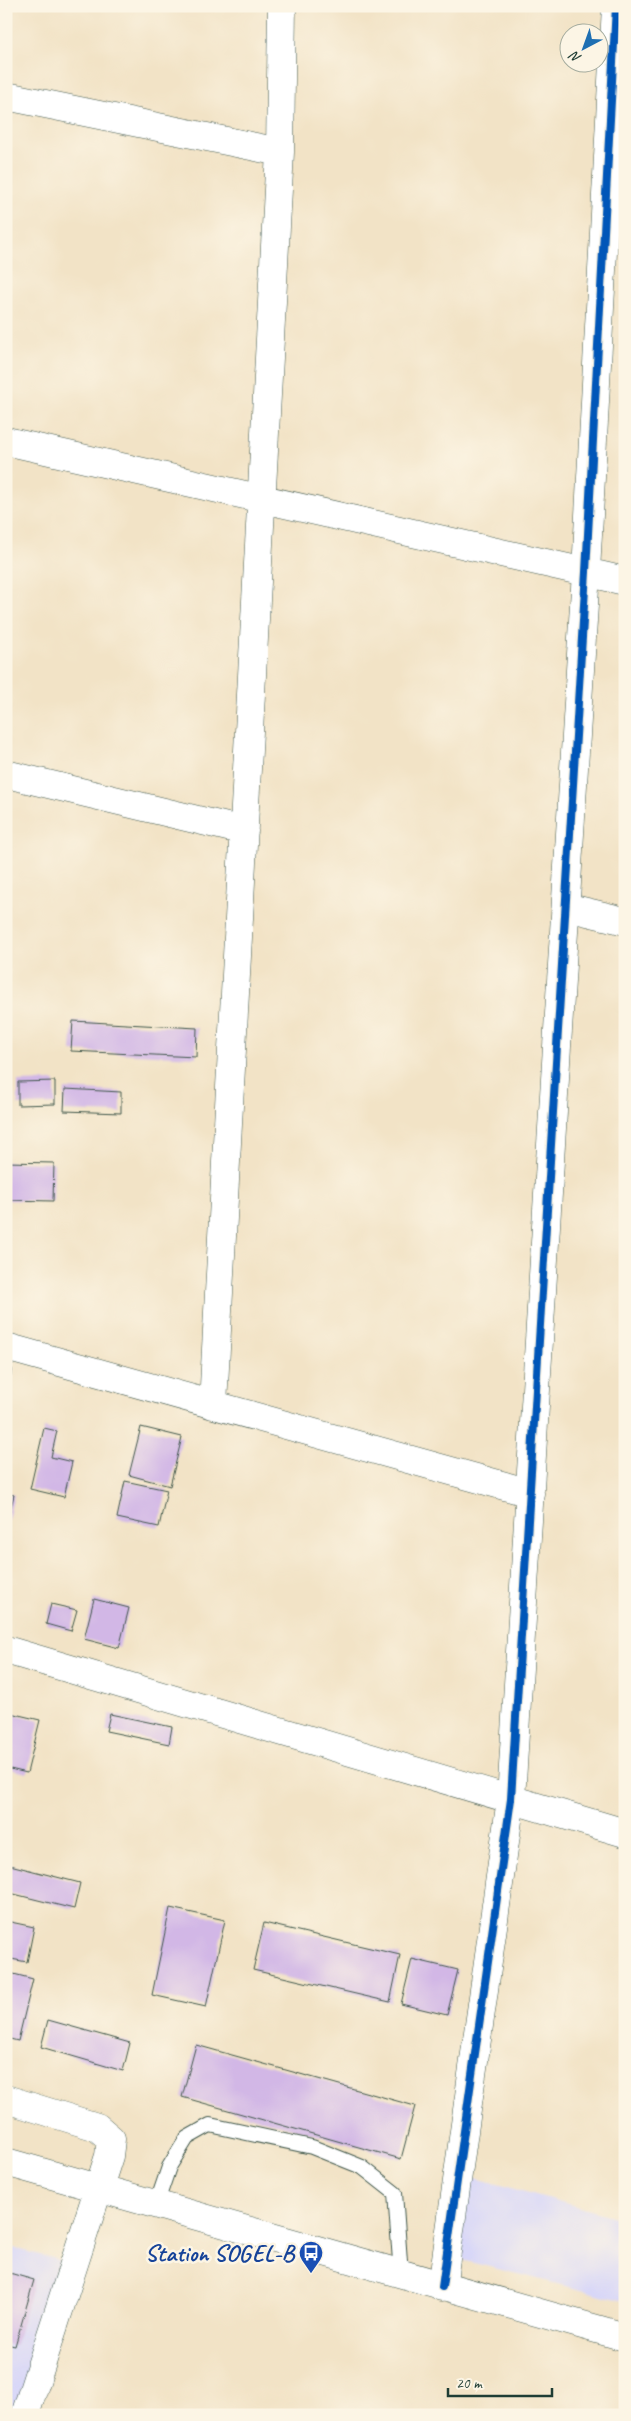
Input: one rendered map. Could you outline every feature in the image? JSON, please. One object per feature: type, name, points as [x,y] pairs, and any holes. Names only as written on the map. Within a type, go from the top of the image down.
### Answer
[{"type":"main road","points":[[213,1405],[280,152],[282,6]]},
{"type":"main road","points":[[442,2287],[511,1799],[586,572],[616,6]]},
{"type":"main road","points":[[6,96],[280,152]]},
{"type":"main road","points":[[6,440],[625,581]]},
{"type":"main road","points":[[6,774],[244,831]]},
{"type":"main road","points":[[566,907],[625,921]]},
{"type":"main road","points":[[6,1347],[530,1493]]},
{"type":"main road","points":[[6,1650],[625,1833]]},
{"type":"main road","points":[[6,2099],[97,2127],[105,2132],[110,2139],[109,2156],[25,2415]]},
{"type":"main road","points":[[6,2162],[442,2287],[625,2337]]},
{"type":"lane","points":[[156,2205],[169,2167],[187,2138],[210,2125],[312,2147],[362,2168],[395,2193],[400,2275]]},
{"type":"shaded area","points":[[458,2173],[625,2220],[625,2301],[446,2256]]},
{"type":"shaded area","points":[[6,2246],[77,2265],[33,2415],[6,2415]]},
{"type":"building","points":[[73,1021],[197,1028],[196,1057],[71,1051]]},
{"type":"building","points":[[55,1081],[55,1104],[18,1105],[18,1082]]},
{"type":"building","points":[[65,1089],[121,1092],[121,1113],[64,1111]]},
{"type":"building","points":[[6,1162],[54,1163],[53,1201],[6,1200]]},
{"type":"building","points":[[6,1367],[12,1368],[9,1385],[6,1384]]},
{"type":"building","points":[[141,1427],[182,1437],[170,1486],[129,1475]]},
{"type":"building","points":[[44,1428],[57,1431],[51,1457],[72,1462],[64,1497],[30,1489]]},
{"type":"building","points":[[125,1481],[167,1490],[159,1527],[117,1518]]},
{"type":"building","points":[[6,1493],[14,1495],[7,1523],[6,1523]]},
{"type":"building","points":[[94,1599],[129,1608],[119,1648],[84,1639]]},
{"type":"building","points":[[51,1604],[77,1610],[71,1631],[46,1624]]},
{"type":"building","points":[[6,1712],[40,1720],[27,1773],[6,1768]]},
{"type":"building","points":[[110,1714],[172,1727],[169,1744],[106,1731]]},
{"type":"building","points":[[10,1865],[80,1883],[74,1909],[6,1892]]},
{"type":"building","points":[[170,1908],[225,1920],[206,2007],[152,1995]]},
{"type":"building","points":[[6,1921],[34,1927],[27,1962],[6,1958]]},
{"type":"building","points":[[264,1923],[400,1955],[390,2002],[253,1970]]},
{"type":"building","points":[[412,1959],[458,1970],[447,2015],[401,2004]]},
{"type":"building","points":[[6,1972],[33,1979],[18,2041],[6,2038]]},
{"type":"building","points":[[48,2020],[130,2043],[123,2071],[41,2047]]},
{"type":"building","points":[[196,2045],[415,2106],[401,2159],[182,2097]]},
{"type":"building","points":[[6,2272],[34,2280],[15,2346],[6,2344]]},
{"type":"cycle path","points":[[442,2287],[511,1799],[586,572],[616,6]]},
{"type":"place","name":"Station SOGEL-B","points":[[311,2274]]}]
